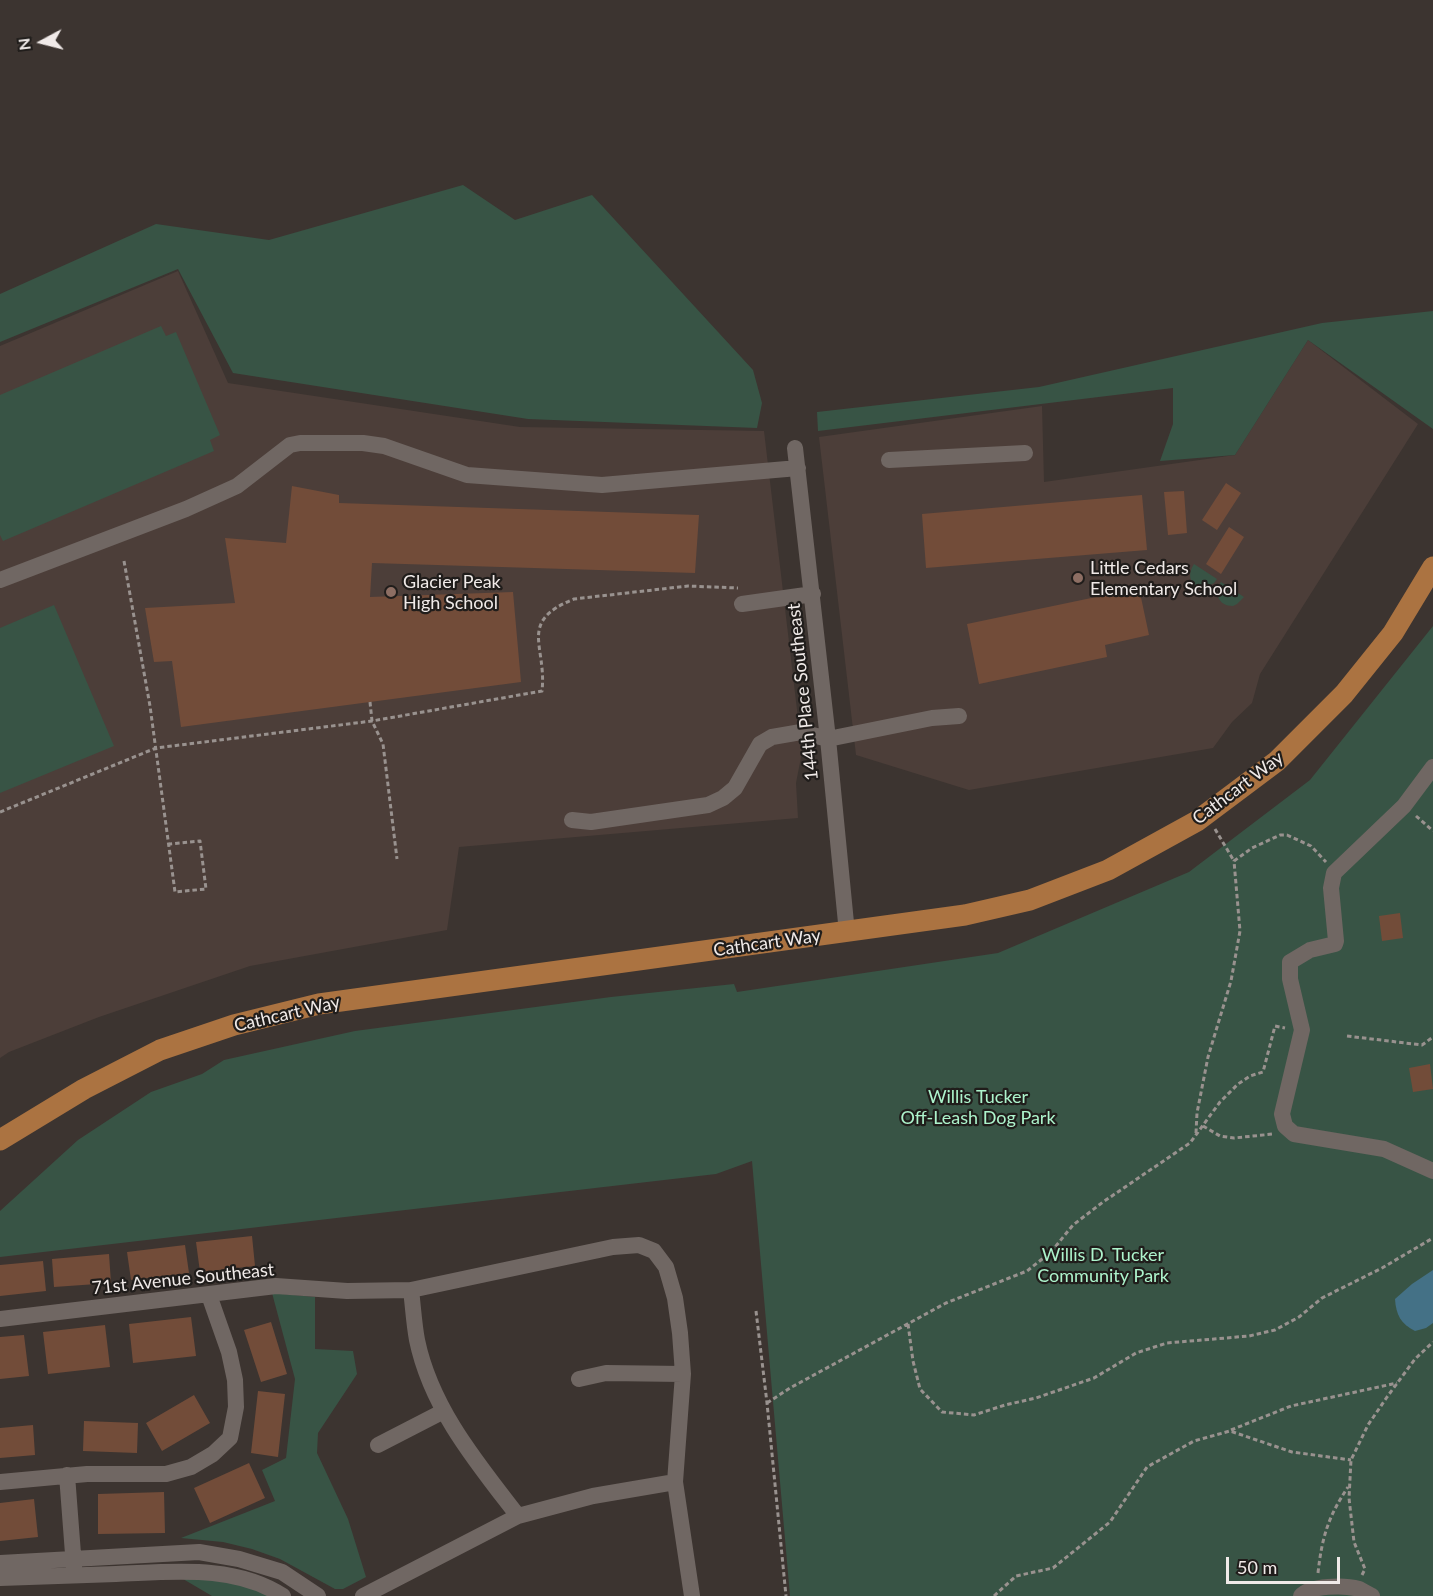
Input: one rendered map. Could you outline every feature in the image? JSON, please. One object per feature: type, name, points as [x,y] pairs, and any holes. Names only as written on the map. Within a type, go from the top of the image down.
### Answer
[{"type":"main road","name":"Cathcart Way","points":[[0,1140],[84,1089],[160,1050],[234,1025],[319,1004],[965,915],[1030,900],[1108,870],[1206,814],[1276,761],[1344,694],[1393,633],[1433,567]]},
{"type":"street","points":[[0,580],[186,509],[237,486],[290,445],[300,442],[363,443],[384,446],[467,475],[602,485],[798,468]]},
{"type":"street","name":"144th Place Southeast","points":[[795,448],[813,594],[847,933]]},
{"type":"street","points":[[889,460],[1025,453]]},
{"type":"street","points":[[742,596],[813,594]]},
{"type":"street","points":[[572,820],[591,822],[708,806],[735,788],[760,744],[772,737],[801,732],[828,739],[932,718],[959,716]]},
{"type":"street","points":[[1433,767],[1404,806],[1334,873],[1330,888],[1335,944],[1310,950],[1290,962],[1290,979],[1302,1030],[1282,1114],[1285,1126],[1294,1134],[1384,1149],[1433,1171]]},
{"type":"street","name":"71st Avenue Southeast","points":[[0,1319],[276,1286],[347,1291],[411,1290],[613,1247],[639,1245],[654,1251],[666,1267],[675,1298],[683,1374]]},
{"type":"street","points":[[411,1290],[417,1342],[433,1388],[450,1423],[483,1472],[518,1516]]},
{"type":"street","points":[[0,1482],[87,1474],[166,1474],[191,1467],[213,1454],[230,1438],[236,1407],[235,1380],[229,1352],[209,1295]]},
{"type":"street","points":[[579,1379],[606,1373],[683,1374],[675,1482],[692,1596]]},
{"type":"street","points":[[378,1445],[444,1411]]},
{"type":"street","points":[[67,1476],[74,1576]]},
{"type":"street","points":[[363,1596],[518,1516],[593,1496],[675,1482]]},
{"type":"street","points":[[0,1563],[199,1552],[239,1559],[282,1572],[318,1596]]},
{"type":"street","points":[[0,1578],[198,1571],[236,1576],[274,1590],[283,1596]]},
{"type":"street","points":[[1301,1596],[1303,1592],[1322,1587],[1357,1588],[1372,1596]]},
{"type":"path","points":[[124,561],[156,748],[175,892],[206,889],[201,841],[170,844]]},
{"type":"path","points":[[0,812],[156,748],[372,721],[542,691],[544,673],[539,633],[543,617],[556,606],[574,599],[688,585],[742,596]]},
{"type":"path","points":[[370,702],[372,721],[383,744],[398,860]]},
{"type":"path","points":[[1404,806],[1433,831]]},
{"type":"path","points":[[1196,1135],[1197,1113],[1208,1057],[1231,981],[1240,931],[1234,861],[1206,814]]},
{"type":"path","points":[[1234,861],[1252,848],[1280,835],[1287,835],[1318,851],[1334,873]]},
{"type":"path","points":[[767,1403],[790,1388],[946,1303],[1027,1272],[1051,1252],[1073,1225],[1190,1143],[1221,1102],[1238,1084],[1250,1076],[1263,1072],[1275,1026],[1302,1030]]},
{"type":"path","points":[[1347,1036],[1422,1045],[1433,1037]]},
{"type":"path","points":[[1203,1126],[1220,1136],[1234,1138],[1271,1135],[1285,1126]]},
{"type":"path","points":[[908,1324],[913,1361],[920,1389],[942,1412],[974,1415],[1036,1398],[1094,1378],[1136,1353],[1167,1343],[1250,1336],[1275,1330],[1299,1317],[1322,1298],[1382,1268],[1433,1238]]},
{"type":"path","points":[[756,1311],[786,1596]]},
{"type":"path","points":[[1357,1588],[1365,1569],[1354,1542],[1349,1485],[1351,1460],[1368,1425],[1397,1383],[1415,1359],[1433,1342]]},
{"type":"path","points":[[994,1596],[1016,1576],[1053,1568],[1110,1522],[1147,1467],[1194,1441],[1230,1431],[1291,1406],[1397,1383]]},
{"type":"path","points":[[1230,1431],[1292,1452],[1351,1460]]},
{"type":"path","points":[[1317,1588],[1322,1543],[1333,1510],[1349,1485]]},
{"type":"shaded area","name":"Glacier Peak High School","points":[[178,271],[228,383],[520,427],[764,431],[802,752],[796,783],[798,818],[459,847],[447,930],[250,966],[99,1017],[9,1052],[0,1058],[0,346]]},
{"type":"shaded area","name":"Little Cedars Elementary School","points":[[1308,340],[1418,424],[1260,674],[1252,703],[1232,722],[1213,748],[969,790],[856,755],[819,437],[1042,406],[1044,482],[1235,455]]},
{"type":"green space","points":[[463,185],[515,220],[592,195],[753,370],[762,403],[757,428],[528,419],[233,373],[178,269],[0,342],[0,294],[156,224],[269,240]]},
{"type":"green space","points":[[1433,311],[1433,429],[1308,340],[1235,455],[1160,461],[1173,424],[1173,388],[818,431],[817,412],[1039,387],[1322,323]]},
{"type":"green space","points":[[161,326],[166,336],[176,332],[220,435],[210,440],[214,451],[3,541],[0,535],[0,395]]},
{"type":"green space","points":[[1194,564],[1217,579],[1214,583],[1205,588],[1193,584],[1190,573]]},
{"type":"green space","points":[[1221,582],[1244,597],[1233,606],[1224,604],[1218,594]]},
{"type":"green space","points":[[54,605],[114,746],[0,793],[0,628]]},
{"type":"green space","name":"Willis D. Tucker Community Park","points":[[1433,626],[1433,1596],[790,1596],[752,1161],[716,1174],[0,1257],[0,1211],[78,1140],[151,1092],[202,1074],[224,1060],[355,1031],[611,997],[734,984],[737,992],[998,953],[1189,872],[1310,780]]},
{"type":"green space","points":[[272,1293],[315,1297],[315,1349],[353,1351],[357,1374],[318,1433],[317,1453],[348,1519],[366,1577],[343,1589],[335,1589],[280,1559],[252,1549],[223,1542],[181,1538],[275,1501],[262,1470],[286,1458],[295,1379]]},
{"type":"green space","points":[[178,1576],[242,1584],[271,1596],[212,1596]]},
{"type":"water","points":[[1433,1270],[1433,1323],[1415,1331],[1400,1318],[1395,1299]]},
{"type":"building","points":[[1226,483],[1241,493],[1217,530],[1202,520]]},
{"type":"building","points":[[292,486],[339,495],[339,503],[699,515],[695,573],[372,563],[370,597],[513,592],[521,682],[181,727],[172,661],[154,662],[145,608],[235,603],[225,538],[286,543]]},
{"type":"building","points":[[1184,491],[1187,533],[1168,535],[1164,492]]},
{"type":"building","points":[[1142,495],[1147,550],[926,568],[922,514]]},
{"type":"building","points":[[1229,527],[1244,537],[1221,574],[1206,564]]},
{"type":"building","points":[[1139,588],[1149,635],[1105,645],[1107,657],[979,684],[967,624]]},
{"type":"building","points":[[1400,913],[1403,938],[1382,941],[1379,916]]},
{"type":"building","points":[[1430,1064],[1433,1089],[1413,1092],[1409,1068]]},
{"type":"building","points":[[252,1236],[255,1266],[200,1272],[196,1242]]},
{"type":"building","points":[[185,1245],[189,1273],[131,1280],[127,1252]]},
{"type":"building","points":[[109,1254],[111,1283],[54,1287],[52,1259]]},
{"type":"building","points":[[43,1261],[46,1291],[0,1296],[0,1265]]},
{"type":"building","points":[[191,1317],[196,1356],[133,1363],[129,1324]]},
{"type":"building","points":[[271,1322],[287,1374],[261,1382],[244,1330]]},
{"type":"building","points":[[105,1325],[110,1367],[48,1374],[43,1332]]},
{"type":"building","points":[[24,1335],[29,1376],[0,1379],[0,1337]]},
{"type":"building","points":[[258,1391],[285,1394],[278,1457],[251,1453]]},
{"type":"building","points":[[194,1395],[210,1423],[162,1451],[146,1423]]},
{"type":"building","points":[[84,1421],[138,1423],[137,1453],[83,1451]]},
{"type":"building","points":[[33,1425],[35,1455],[0,1458],[0,1428]]},
{"type":"building","points":[[249,1463],[265,1498],[210,1523],[194,1488]]},
{"type":"building","points":[[164,1492],[165,1533],[98,1534],[98,1494]]},
{"type":"building","points":[[34,1499],[38,1537],[0,1541],[0,1503]]},
{"type":"place","name":"Little Cedars Elementary School","points":[[1078,578]]},
{"type":"place","name":"Glacier Peak High School","points":[[391,592]]},
{"type":"park label","name":"Willis Tucker Off-Leash Dog Park","points":[[978,1107]]}]
